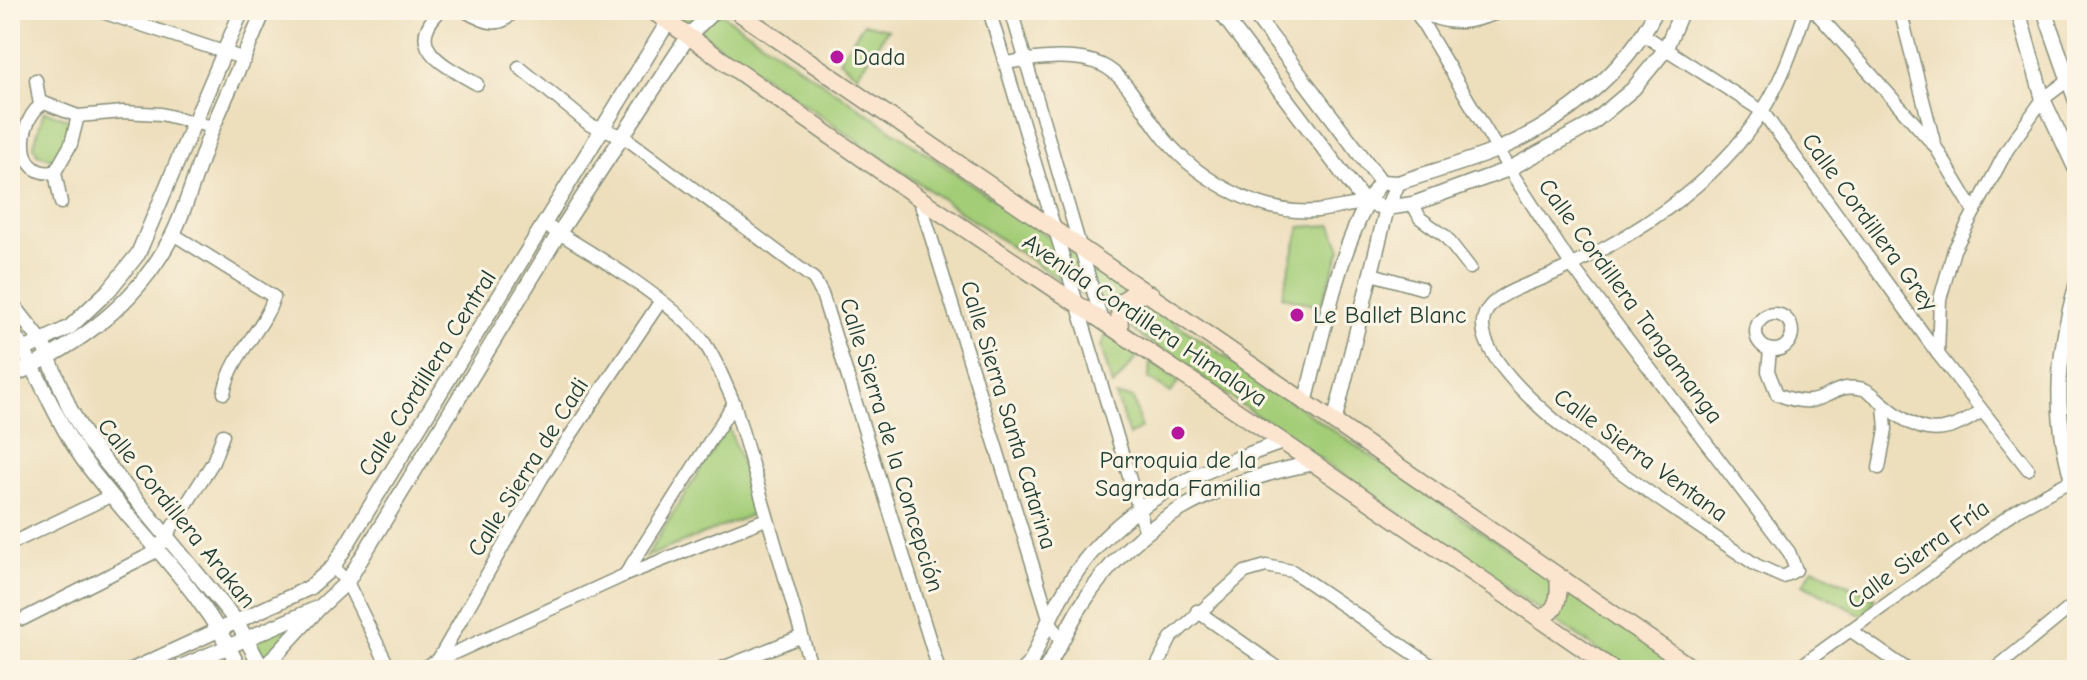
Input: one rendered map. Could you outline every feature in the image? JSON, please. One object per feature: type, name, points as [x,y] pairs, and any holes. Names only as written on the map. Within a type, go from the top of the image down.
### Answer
[{"type":"main road","name":"Avenida Cordillera Himalaya","points":[[651,10],[673,16],[689,35],[919,198],[1101,318],[1614,670]]},
{"type":"main road","name":"Avenida Cordillera Himalaya","points":[[735,10],[1695,670]]},
{"type":"main road","points":[[1120,332],[1119,303],[1129,296],[1151,294]]},
{"type":"main road","points":[[1540,619],[1552,612],[1558,600],[1558,576]]},
{"type":"street","points":[[96,10],[226,50],[245,59]]},
{"type":"street","points":[[10,357],[70,327],[109,290],[138,254],[242,10]]},
{"type":"street","points":[[10,377],[49,360],[80,341],[125,303],[173,234],[213,127],[264,10]]},
{"type":"street","points":[[441,10],[425,35],[427,48],[433,59],[477,84]]},
{"type":"street","points":[[463,10],[483,21],[498,23],[509,18],[514,10]]},
{"type":"street","name":"Calle Cordillera Central","points":[[174,670],[228,644],[320,607],[347,582],[559,233],[689,35],[715,10]]},
{"type":"street","points":[[989,10],[1146,533]]},
{"type":"street","points":[[1011,10],[1101,318]]},
{"type":"street","points":[[1219,10],[1365,203]]},
{"type":"street","points":[[1251,10],[1381,182],[1398,183],[1499,150],[1575,106],[1644,35],[1656,10]]},
{"type":"street","points":[[1416,10],[1438,22],[1470,24],[1505,10]]},
{"type":"street","name":"Calle Cordillera Tangamanga","points":[[1416,10],[1509,169],[1572,266],[1789,552],[1796,570]]},
{"type":"street","points":[[1005,63],[1083,59],[1104,66],[1121,81],[1166,142],[1241,197],[1279,208],[1314,211],[1365,203],[1387,208],[1413,204],[1509,169],[1590,125],[1633,89],[1665,50],[1682,10]]},
{"type":"street","name":"Calle Sierra Ventana","points":[[1796,570],[1790,576],[1775,576],[1756,565],[1586,446],[1523,394],[1492,350],[1483,326],[1488,309],[1500,297],[1605,248],[1683,194],[1725,159],[1762,111],[1788,63],[1806,10]]},
{"type":"street","points":[[1814,10],[1935,146],[1974,211]]},
{"type":"street","points":[[1900,10],[1935,146]]},
{"type":"street","points":[[2018,10],[2043,99],[2077,172]]},
{"type":"street","points":[[2044,10],[2077,104]]},
{"type":"street","name":"Calle Cordillera Central","points":[[132,670],[309,588],[333,567],[673,16]]},
{"type":"street","name":"Calle Cordillera Grey","points":[[1644,35],[1762,111],[1938,354],[2028,469]]},
{"type":"street","name":"Calle Sierra de la Concepción","points":[[519,67],[590,125],[623,136],[814,279],[822,294],[939,670]]},
{"type":"street","points":[[36,80],[40,105]]},
{"type":"street","points":[[1938,354],[1940,299],[1954,250],[2007,150],[2043,99],[2067,81]]},
{"type":"street","points":[[55,172],[44,174],[17,155],[32,113],[40,105],[57,106],[78,116],[123,112],[196,120],[213,127]]},
{"type":"street","points":[[61,203],[55,172],[71,144],[78,116]]},
{"type":"street","points":[[1305,403],[1353,233],[1365,203],[1381,182]]},
{"type":"street","points":[[1334,423],[1387,208],[1398,183]]},
{"type":"street","name":"Calle Sierra Santa Catarina","points":[[919,198],[1050,621],[1061,643]]},
{"type":"street","points":[[1413,204],[1420,218],[1445,236],[1470,268]]},
{"type":"street","points":[[544,224],[660,302],[699,336],[716,362],[734,403],[812,670]]},
{"type":"street","points":[[173,234],[274,297],[269,311],[248,338],[228,373],[224,393]]},
{"type":"street","points":[[1372,274],[1421,288]]},
{"type":"street","points":[[2077,283],[2067,319],[2057,389],[2062,444],[2077,496]]},
{"type":"street","name":"Calle Cordillera Arakan","points":[[10,301],[42,342],[88,441],[237,622],[262,670]]},
{"type":"street","name":"Calle Sierra de Cadi","points":[[438,660],[542,478],[660,302]]},
{"type":"street","points":[[482,325],[498,335]]},
{"type":"street","name":"Calle Cordillera Arakan","points":[[10,329],[25,350],[58,422],[110,496],[220,629],[240,670]]},
{"type":"street","points":[[1770,350],[1768,371],[1777,394],[1797,403],[1820,401],[1840,390],[1858,387],[1873,393],[1884,405],[1921,430],[1946,430],[1982,411]]},
{"type":"street","points":[[625,575],[734,403]]},
{"type":"street","points":[[1879,468],[1886,429],[1884,405]]},
{"type":"street","points":[[23,619],[157,551],[213,462],[223,435]]},
{"type":"street","points":[[1029,667],[1050,621],[1083,564],[1140,505],[1202,470],[1283,442]]},
{"type":"street","points":[[1045,670],[1081,605],[1120,555],[1168,516],[1218,488],[1255,475],[1314,463]]},
{"type":"street","name":"Calle Sierra Fría","points":[[1795,670],[2020,508],[2072,480]]},
{"type":"street","points":[[10,544],[110,496]]},
{"type":"street","points":[[417,670],[625,575],[766,519]]},
{"type":"street","points":[[1155,670],[1171,638],[1197,611],[1245,572],[1266,566],[1292,571],[1438,670]]},
{"type":"street","points":[[333,567],[347,582],[390,670]]},
{"type":"street","points":[[1994,670],[2077,602]]},
{"type":"street","points":[[262,670],[320,607]]},
{"type":"street","points":[[1197,611],[1281,670]]},
{"type":"street","points":[[1850,630],[1908,670]]},
{"type":"street","points":[[717,670],[800,637]]},
{"type":"green space","points":[[667,10],[716,10],[1685,670],[1627,670]]},
{"type":"green space","points":[[864,23],[888,29],[857,75],[839,60]]},
{"type":"green space","points":[[44,111],[71,120],[72,134],[57,160],[37,154],[34,145]]},
{"type":"green space","points":[[1332,225],[1341,249],[1320,307],[1282,296],[1300,227]]},
{"type":"green space","points":[[1105,335],[1140,354],[1113,386],[1101,347]]},
{"type":"green space","points":[[1150,361],[1179,381],[1171,393],[1149,379]]},
{"type":"green space","points":[[1116,396],[1133,398],[1141,428],[1129,436]]},
{"type":"green space","points":[[728,425],[759,512],[646,557]]},
{"type":"green space","points":[[1813,568],[1875,598],[1864,616],[1803,584]]},
{"type":"green space","points":[[320,607],[262,670],[246,637]]},
{"type":"place","name":"Dada","points":[[837,57]]},
{"type":"place","name":"Le Ballet Blanc","points":[[1297,315]]},
{"type":"place","name":"Parroquia de la Sagrada Familia","points":[[1178,433]]}]
